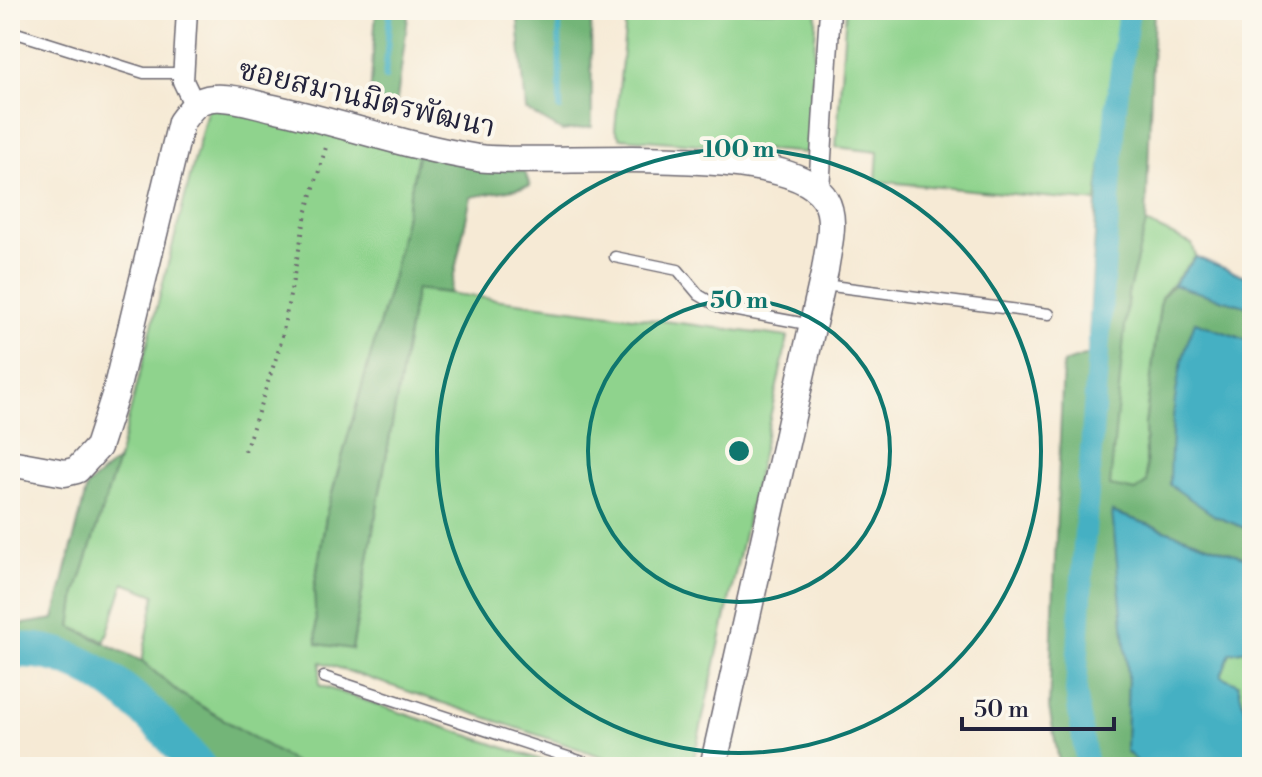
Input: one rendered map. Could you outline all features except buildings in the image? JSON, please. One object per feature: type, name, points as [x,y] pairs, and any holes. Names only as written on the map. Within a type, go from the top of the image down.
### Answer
[{"type":"street","points":[[187,10],[183,73],[194,104]]},
{"type":"street","points":[[713,767],[822,284],[831,220],[819,190],[830,10]]},
{"type":"street","name":"ซอยสมานมิตรพัฒนา","points":[[10,463],[65,473],[77,470],[98,447],[115,395],[181,122],[194,104],[211,98],[225,98],[438,152],[511,162],[601,158],[772,167],[819,190]]},
{"type":"lane","points":[[10,31],[144,73],[183,73]]},
{"type":"lane","points":[[615,257],[669,266],[709,303],[721,308],[814,326]]},
{"type":"lane","points":[[822,284],[1049,314]]},
{"type":"lane","points":[[324,677],[598,767]]},
{"type":"path","points":[[245,451],[280,346],[306,214],[334,124]]},
{"type":"green space","points":[[376,10],[409,10],[396,107],[370,98]]},
{"type":"green space","points":[[517,10],[591,10],[592,127],[562,131],[526,110]]},
{"type":"green space","points":[[627,10],[817,10],[807,153],[620,138],[615,130]]},
{"type":"green space","points":[[846,10],[1120,10],[1097,202],[876,181],[878,152],[836,147]]},
{"type":"green space","points":[[1120,10],[1154,10],[1146,223],[1128,294],[1110,486],[1136,491],[1147,482],[1145,425],[1161,298],[1173,285],[1252,308],[1252,342],[1195,322],[1215,516],[1252,531],[1252,560],[1113,512],[1128,675],[1126,751],[1143,767],[1060,767],[1049,708],[1063,363],[1088,355],[1097,202]]},
{"type":"green space","points":[[208,107],[308,125],[418,155],[393,276],[327,511],[314,589],[352,649],[416,289],[788,337],[692,767],[630,766],[321,662],[319,685],[562,767],[302,767],[178,692],[142,661],[155,595],[124,583],[105,641],[71,627],[76,593],[118,459]]},
{"type":"green space","points":[[418,155],[525,172],[530,186],[471,197],[450,293],[416,289],[352,649],[317,644],[314,589],[327,511],[393,276]]},
{"type":"green space","points":[[1146,223],[1192,244],[1196,256],[1161,298],[1145,425],[1147,482],[1136,492],[1110,487],[1109,477],[1128,294]]},
{"type":"green space","points":[[118,460],[76,593],[71,627],[142,661],[178,692],[302,767],[220,767],[125,681],[99,663],[71,649],[42,642],[10,644],[10,626],[54,619],[87,486]]},
{"type":"green space","points":[[1252,649],[1252,713],[1245,711],[1221,676],[1230,653]]},
{"type":"water","points":[[1196,257],[1252,279],[1252,308],[1173,285]]},
{"type":"water","points":[[1195,322],[1252,342],[1252,531],[1215,516],[1170,485],[1178,382]]},
{"type":"water","points":[[1112,512],[1252,560],[1252,649],[1230,653],[1221,676],[1238,684],[1245,711],[1252,713],[1252,767],[1143,767],[1126,751],[1128,675]]},
{"type":"waterway","points":[[385,78],[390,10]]},
{"type":"waterway","points":[[559,10],[560,109]]},
{"type":"waterway","points":[[1087,767],[1076,691],[1083,560],[1116,107],[1129,10]]},
{"type":"waterway","points":[[10,651],[39,651],[66,658],[92,670],[139,704],[198,767]]}]
